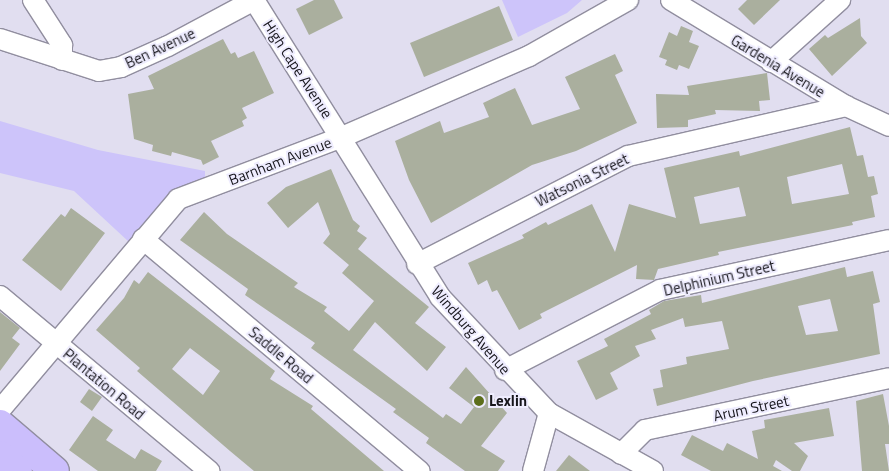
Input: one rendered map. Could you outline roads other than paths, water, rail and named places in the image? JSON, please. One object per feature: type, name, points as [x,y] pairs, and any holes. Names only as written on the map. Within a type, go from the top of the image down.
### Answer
[{"type":"main road","points":[[0,424],[55,471]]},
{"type":"main road","points":[[0,456],[18,471]]},
{"type":"street","points":[[33,0],[62,45],[62,60]]},
{"type":"street","name":"Ben Avenue","points":[[0,39],[98,71],[121,67],[254,0]]},
{"type":"street","name":"High Cape Avenue","points":[[254,0],[342,137]]},
{"type":"street","name":"Barnham Avenue","points":[[0,410],[178,199],[342,137],[529,56],[628,0]]},
{"type":"street","name":"Gardenia Avenue","points":[[671,0],[846,106],[889,126]]},
{"type":"street","points":[[772,62],[840,0]]},
{"type":"street","name":"Watsonia Street","points":[[417,264],[628,156],[846,106]]},
{"type":"street","name":"Windburg Avenue","points":[[342,137],[417,264],[440,297],[505,370],[549,413],[653,471]]},
{"type":"street","name":"Saddle Road","points":[[143,239],[419,471]]},
{"type":"street","name":"Delphinium Street","points":[[505,370],[660,290],[889,240]]},
{"type":"street","name":"Plantation Road","points":[[0,296],[209,471]]},
{"type":"street","name":"Arum Street","points":[[621,454],[645,430],[889,378]]},
{"type":"street","points":[[532,471],[549,413]]},
{"type":"place","name":"Lexlin","points":[[479,401]]}]
